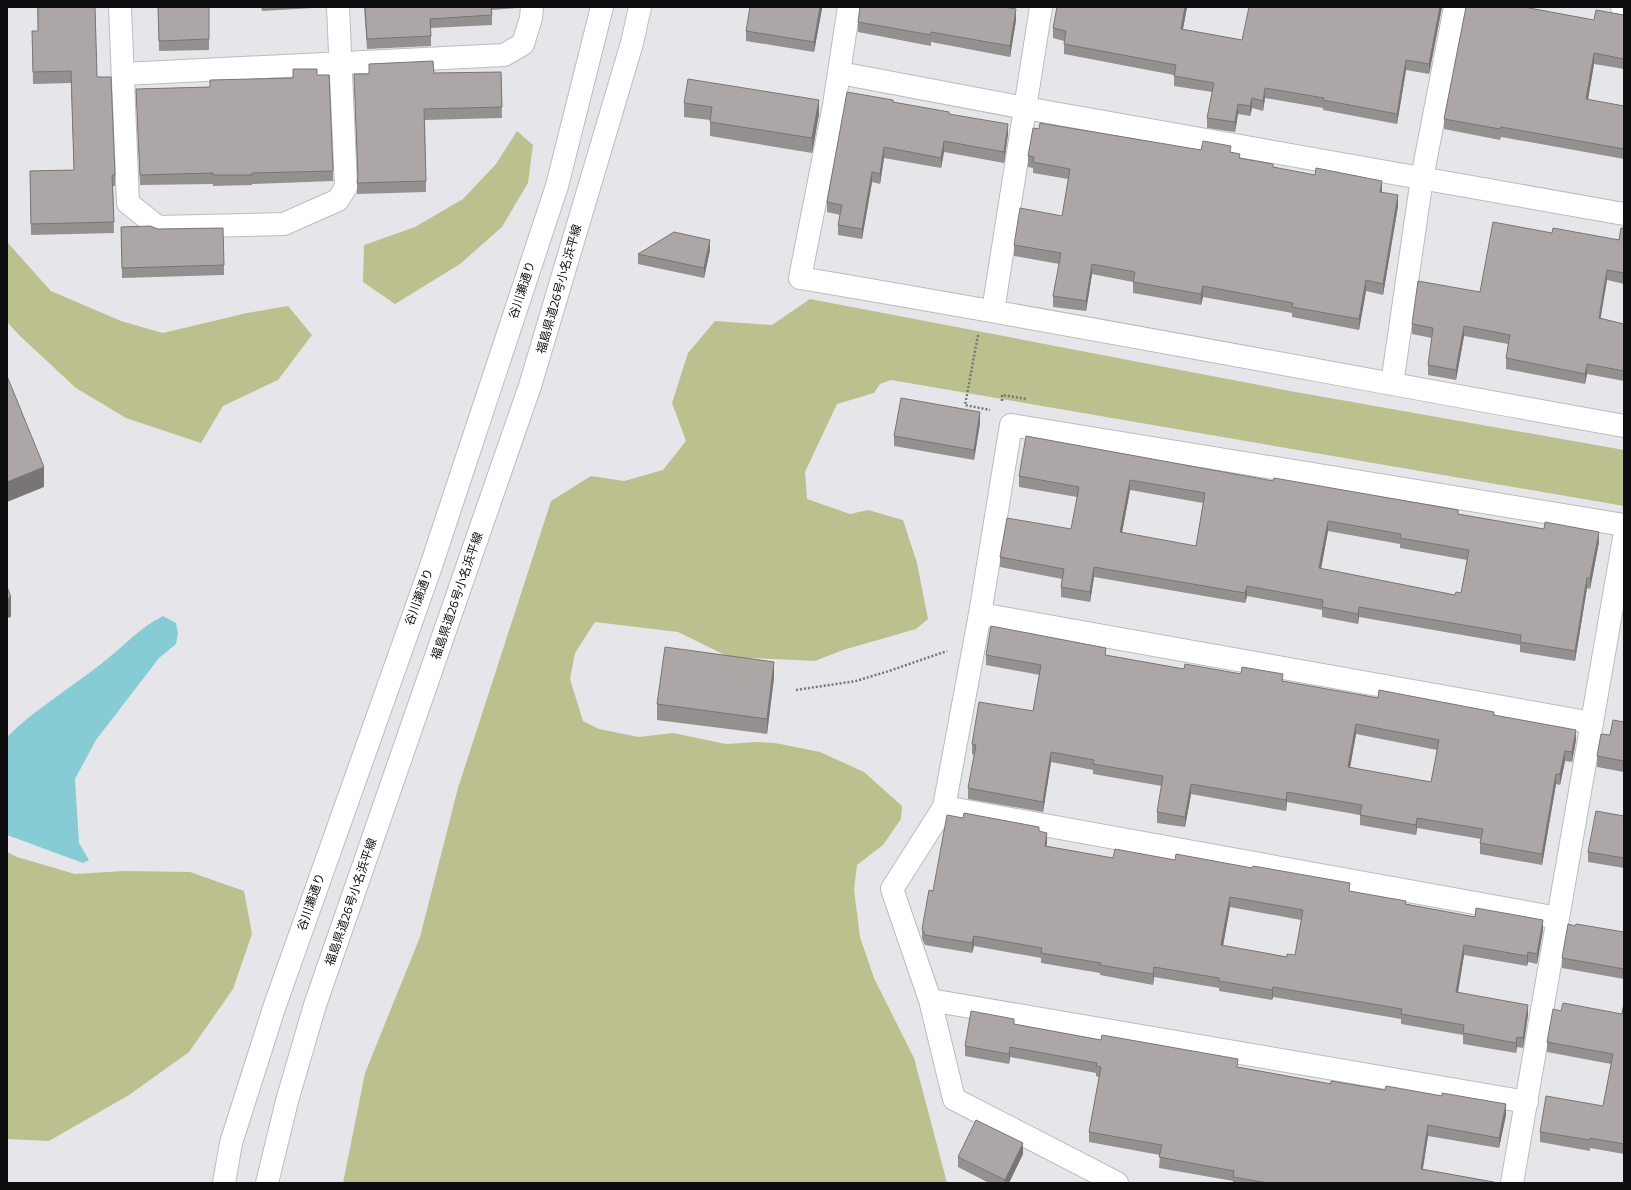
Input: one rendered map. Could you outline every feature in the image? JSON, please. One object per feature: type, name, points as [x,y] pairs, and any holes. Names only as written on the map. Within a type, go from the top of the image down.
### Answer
[{"type":"street","points":[[120,7],[128,203],[158,227],[284,224],[338,200],[346,187],[338,7]]},
{"type":"street","points":[[123,74],[504,55],[523,44],[531,18],[532,7]]},
{"type":"street","name":"谷川瀬通り","points":[[224,1183],[231,1143],[274,1008],[430,569],[557,186],[602,7]]},
{"type":"street","name":"福島県道26号小名浜平線","points":[[267,1183],[287,1101],[315,1005],[530,386],[632,43],[640,7]]},
{"type":"street","points":[[849,7],[840,73],[800,278],[988,310],[1624,426]]},
{"type":"street","points":[[988,310],[1025,108],[1041,7]]},
{"type":"street","points":[[1392,384],[1422,178],[1455,7]]},
{"type":"street","points":[[840,73],[1025,108],[1624,214]]},
{"type":"street","points":[[1117,1183],[954,1099],[930,1000],[892,889],[944,807],[980,614],[1011,425],[1624,526]]},
{"type":"street","points":[[1512,1183],[1624,538]]},
{"type":"street","points":[[980,614],[1592,723]]},
{"type":"street","points":[[944,807],[1558,918]]},
{"type":"street","points":[[930,1000],[1527,1102]]},
{"type":"path","points":[[988,310],[965,405],[1001,411],[1011,425]]},
{"type":"path","points":[[796,690],[856,681],[975,641]]},
{"type":"green space","points":[[517,131],[533,145],[528,183],[502,227],[460,264],[395,304],[363,282],[364,245],[415,227],[463,199],[496,164]]},
{"type":"green space","points":[[7,242],[51,291],[121,321],[163,333],[247,313],[288,306],[312,335],[278,380],[223,406],[201,443],[126,418],[76,388],[20,336],[7,322]]},
{"type":"green space","points":[[810,299],[1290,391],[1624,450],[1624,506],[891,380],[880,384],[874,393],[837,404],[805,472],[807,499],[850,514],[868,510],[903,520],[917,563],[928,619],[916,629],[843,650],[815,661],[729,657],[678,632],[595,622],[575,653],[570,679],[583,721],[599,729],[639,737],[673,733],[726,744],[758,742],[775,743],[820,752],[864,772],[902,806],[901,819],[883,845],[857,865],[854,889],[860,937],[874,978],[914,1058],[947,1183],[343,1183],[365,1073],[420,937],[458,788],[551,501],[591,476],[624,481],[663,470],[686,441],[672,403],[688,353],[715,321],[772,325]]},
{"type":"green space","points":[[7,852],[17,857],[75,874],[124,871],[190,872],[244,891],[252,934],[233,989],[189,1052],[129,1095],[49,1141],[7,1139]]},
{"type":"water","points":[[163,616],[176,623],[178,633],[176,644],[159,658],[96,740],[75,779],[79,843],[89,860],[83,863],[7,835],[7,737],[29,717],[101,664],[138,632]]},
{"type":"building","points":[[38,7],[95,7],[97,77],[111,77],[115,175],[112,175],[114,222],[31,224],[30,171],[74,170],[71,71],[33,72],[32,31],[38,31]]},
{"type":"building","points":[[158,7],[209,7],[209,39],[159,41]]},
{"type":"building","points":[[365,7],[491,7],[492,15],[430,19],[431,36],[367,39]]},
{"type":"building","points":[[750,7],[820,7],[814,42],[746,31]]},
{"type":"building","points":[[860,7],[1004,7],[1016,9],[1010,46],[931,32],[931,35],[858,22]]},
{"type":"building","points":[[1057,7],[1185,7],[1181,29],[1242,40],[1249,7],[1440,7],[1429,64],[1406,60],[1397,114],[1323,100],[1324,98],[1265,88],[1263,101],[1252,98],[1250,106],[1238,104],[1235,122],[1207,118],[1214,83],[1174,76],[1176,65],[1064,44],[1066,31],[1053,28]]},
{"type":"building","points":[[1466,7],[1524,7],[1594,20],[1596,10],[1624,15],[1624,59],[1594,53],[1586,99],[1624,106],[1624,149],[1501,127],[1500,129],[1444,119]]},
{"type":"building","points":[[433,61],[434,73],[501,72],[502,107],[424,109],[426,181],[357,183],[354,74],[369,74],[369,64]]},
{"type":"building","points":[[293,69],[317,69],[317,75],[329,75],[333,171],[252,173],[252,175],[213,175],[213,173],[140,175],[136,89],[210,87],[210,80],[293,78]]},
{"type":"building","points":[[688,79],[819,100],[812,138],[710,122],[712,107],[684,103]]},
{"type":"building","points":[[847,92],[949,112],[949,114],[1008,124],[1004,152],[944,141],[941,158],[884,147],[880,174],[872,172],[862,229],[838,225],[842,205],[827,202]]},
{"type":"building","points":[[1040,123],[1201,150],[1203,141],[1231,146],[1230,152],[1240,154],[1239,158],[1273,164],[1273,167],[1315,175],[1316,168],[1382,181],[1380,192],[1398,195],[1383,284],[1366,280],[1359,319],[1292,307],[1293,303],[1203,286],[1201,294],[1133,282],[1135,272],[1092,264],[1086,301],[1053,296],[1061,253],[1014,245],[1020,208],[1062,216],[1070,169],[1033,162],[1034,157],[1028,156],[1033,128],[1039,129]]},
{"type":"building","points":[[1493,222],[1552,233],[1553,228],[1619,240],[1621,228],[1624,228],[1624,273],[1607,270],[1599,318],[1624,324],[1624,371],[1587,364],[1585,374],[1506,358],[1510,335],[1464,326],[1456,370],[1428,365],[1433,328],[1412,324],[1418,281],[1480,292]]},
{"type":"building","points":[[150,226],[158,229],[223,228],[224,265],[122,268],[121,227]]},
{"type":"building","points":[[674,232],[710,240],[704,268],[638,254]]},
{"type":"building","points":[[7,376],[44,467],[7,482]]},
{"type":"building","points":[[901,398],[980,412],[974,450],[894,436]]},
{"type":"building","points":[[1026,436],[1273,481],[1274,478],[1458,510],[1458,514],[1544,529],[1545,522],[1599,532],[1590,578],[1587,578],[1575,651],[1520,642],[1521,635],[1359,607],[1358,614],[1322,607],[1323,600],[1247,586],[1245,593],[1094,567],[1090,592],[1061,587],[1064,569],[1000,557],[1007,518],[1071,529],[1079,487],[1019,476]],"holes":[[[1130,480],[1205,493],[1196,546],[1120,532]],[[1328,521],[1401,534],[1400,538],[1469,550],[1461,593],[1456,592],[1455,595],[1319,568]]]},
{"type":"building","points":[[7,587],[11,597],[7,599]]},
{"type":"building","points":[[991,626],[1106,648],[1105,655],[1184,669],[1185,664],[1241,674],[1242,667],[1283,674],[1282,681],[1378,698],[1379,690],[1494,712],[1494,715],[1576,730],[1572,752],[1565,751],[1560,774],[1556,774],[1542,854],[1480,843],[1483,829],[1417,818],[1416,825],[1360,815],[1362,805],[1287,792],[1286,800],[1191,784],[1185,817],[1157,812],[1163,776],[1093,764],[1094,760],[1051,752],[1043,802],[968,788],[976,745],[972,744],[979,702],[1033,711],[1041,665],[986,655]],"holes":[[[1356,724],[1439,740],[1431,782],[1348,767]]]},
{"type":"building","points":[[665,647],[774,662],[767,719],[657,704]]},
{"type":"building","points":[[1613,720],[1624,722],[1624,761],[1597,756],[1601,734],[1610,735]]},
{"type":"building","points":[[1596,811],[1624,816],[1624,858],[1588,852]]},
{"type":"building","points":[[964,813],[1039,827],[1039,831],[1047,833],[1045,846],[1113,858],[1115,849],[1175,860],[1176,854],[1252,868],[1253,866],[1350,883],[1349,891],[1406,901],[1405,904],[1475,917],[1476,908],[1543,920],[1537,954],[1528,952],[1527,956],[1464,945],[1456,992],[1528,1005],[1523,1038],[1517,1037],[1516,1043],[1463,1033],[1464,1025],[1401,1014],[1402,1009],[1273,987],[1272,990],[1219,981],[1219,978],[1154,967],[1153,974],[1100,965],[1101,963],[1041,953],[1042,948],[974,936],[972,943],[925,935],[922,929],[929,890],[933,891],[947,815],[963,818]],"holes":[[[1230,897],[1303,910],[1295,955],[1287,954],[1287,957],[1221,945]]]},
{"type":"building","points":[[1568,924],[1624,932],[1624,969],[1562,958]]},
{"type":"building","points":[[1563,1003],[1622,1014],[1624,1003],[1624,1144],[1540,1132],[1546,1096],[1603,1106],[1613,1054],[1547,1042],[1553,1009],[1561,1011]]},
{"type":"building","points":[[971,1011],[1014,1019],[1014,1024],[1101,1040],[1102,1035],[1238,1059],[1237,1067],[1331,1084],[1331,1081],[1385,1090],[1386,1086],[1442,1096],[1442,1093],[1506,1104],[1499,1138],[1428,1125],[1421,1169],[1499,1183],[1268,1183],[1233,1177],[1234,1171],[1159,1157],[1162,1145],[1089,1132],[1101,1067],[1096,1066],[1097,1063],[1010,1047],[1009,1054],[965,1046]]},
{"type":"building","points":[[976,1120],[1023,1143],[1005,1180],[958,1157]]}]
